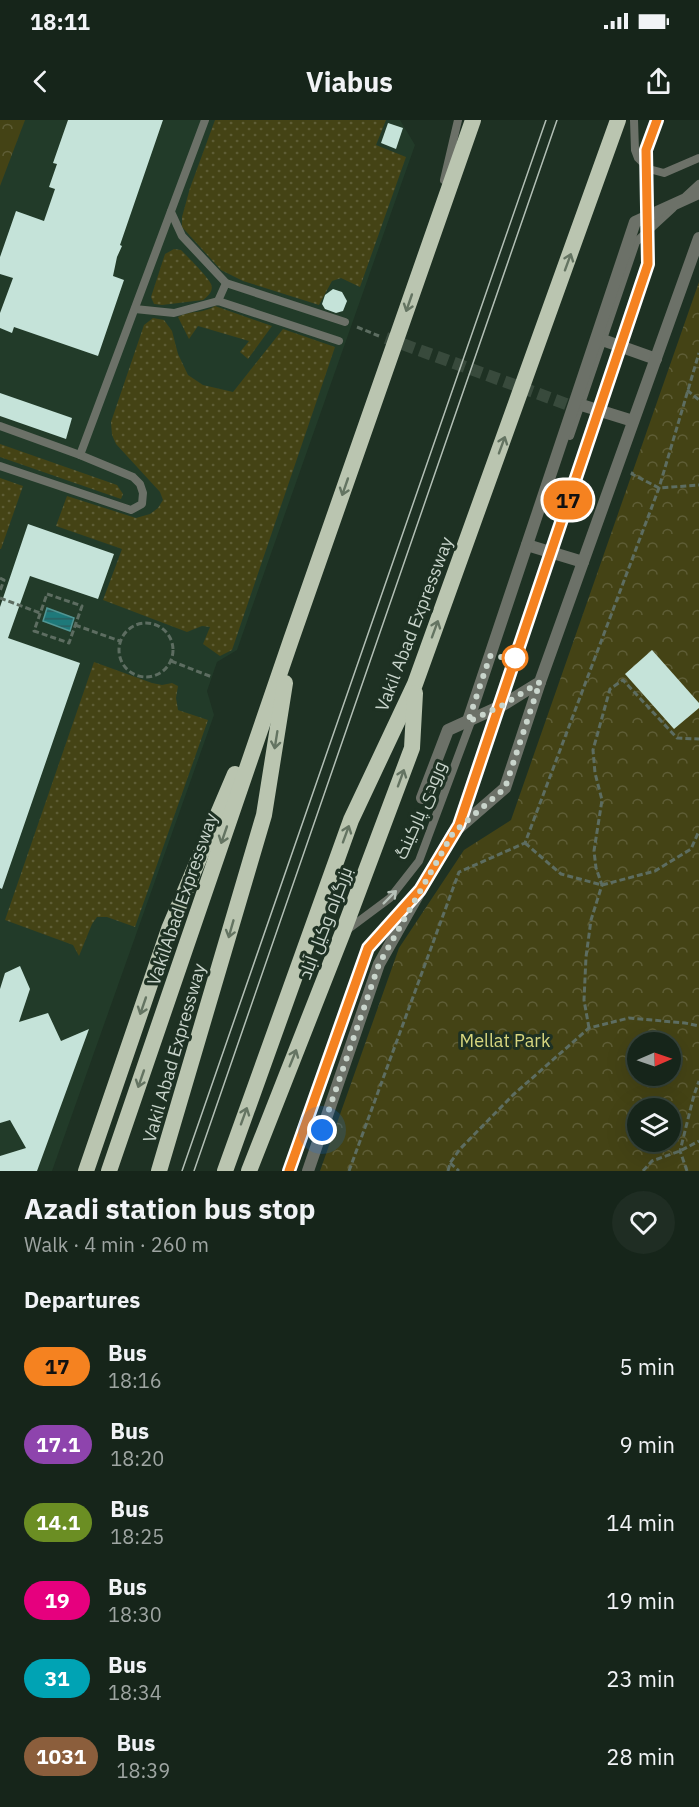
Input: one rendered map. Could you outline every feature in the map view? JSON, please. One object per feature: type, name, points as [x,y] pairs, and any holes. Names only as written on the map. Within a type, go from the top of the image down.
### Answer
[{"type":"highway","name":"Vakil Abad Expressway","points":[[159,1171],[264,815],[291,640],[473,120]]},
{"type":"highway","name":"Vakil Abad Expressway","points":[[225,1171],[351,820],[415,684],[618,120]]},
{"type":"highway","points":[[86,1171],[169,929],[291,640]]},
{"type":"highway","name":"VakilAbad Expressway","points":[[109,1171],[291,640]]},
{"type":"highway","name":"بزرگراه وکیل آباد","points":[[249,1171],[412,748],[415,684]]},
{"type":"street","points":[[468,722],[635,222],[699,193]]},
{"type":"street","points":[[308,1171],[379,964],[453,833],[505,788],[540,682],[699,238]]},
{"type":"street","points":[[597,338],[656,359]]},
{"type":"street","points":[[575,403],[633,421]]},
{"type":"street","points":[[527,545],[583,562]]},
{"type":"street","points":[[422,798],[448,730],[503,705],[540,682]]},
{"type":"lane","points":[[80,455],[206,120]]},
{"type":"lane","points":[[428,248],[458,120]]},
{"type":"lane","points":[[634,120],[635,150],[638,158],[649,169],[664,173],[699,158]]},
{"type":"lane","points":[[288,1171],[368,948],[420,890],[459,825],[648,264],[646,150],[657,120]]},
{"type":"lane","name":"ورودی پارکینگ","points":[[343,932],[390,898],[419,861],[464,741],[636,242],[699,184]]},
{"type":"lane","points":[[171,212],[182,236],[226,283],[345,322]]},
{"type":"lane","points":[[218,301],[226,283]]},
{"type":"lane","points":[[135,309],[174,313],[218,301],[339,341]]},
{"type":"lane","points":[[0,426],[133,477],[140,484],[143,493],[142,504],[131,510],[0,466]]},
{"type":"path","points":[[357,327],[386,338]]},
{"type":"path","points":[[349,1171],[459,872],[525,843],[659,488],[699,353]]},
{"type":"path","points":[[687,390],[699,400]]},
{"type":"path","points":[[634,468],[632,474],[659,488],[699,485]]},
{"type":"path","points":[[0,578],[4,580],[0,591]]},
{"type":"path","points":[[46,594],[82,606],[75,625],[69,643],[34,631],[46,594]]},
{"type":"path","points":[[0,598],[40,613]]},
{"type":"path","points":[[138,624],[156,625],[164,629],[169,636],[172,644],[171,661],[159,673],[152,676],[135,675],[122,662],[119,653],[120,641],[129,628],[138,624]]},
{"type":"path","points":[[75,625],[120,641]]},
{"type":"path","points":[[171,661],[212,677]]},
{"type":"path","points":[[589,1028],[585,1000],[586,957],[591,920],[602,885],[596,868],[594,851],[603,800],[595,773],[593,750],[610,689],[623,680],[677,738],[699,739]]},
{"type":"path","points":[[525,843],[561,874],[602,885],[655,871],[691,849],[699,831]]},
{"type":"path","points":[[448,1171],[450,1163],[460,1149],[513,1095],[589,1028],[629,1018],[699,1026]]},
{"type":"path","points":[[681,1146],[699,1081]]},
{"type":"path","points":[[681,1150],[699,1141]]},
{"type":"path","points":[[644,1171],[652,1161],[675,1152]]},
{"type":"path","points":[[681,1152],[687,1171]]},
{"type":"path","points":[[450,1163],[459,1171]]},
{"type":"shaded area","points":[[0,120],[400,120],[415,145],[237,650],[217,662],[207,691],[214,715],[52,1171],[0,1171]]},
{"type":"green space","points":[[0,120],[25,120],[0,186]]},
{"type":"green space","points":[[215,120],[386,120],[376,145],[406,157],[360,287],[341,278],[332,281],[319,305],[243,281],[221,270],[182,227],[182,217],[190,188]]},
{"type":"green space","points":[[174,249],[181,250],[211,284],[209,295],[203,300],[154,304],[151,297],[165,254]]},
{"type":"green space","name":"Mellat Park","points":[[699,282],[699,1171],[320,1171],[399,948],[464,850],[511,820]]},
{"type":"green space","points":[[215,306],[272,326],[248,359],[240,352],[249,341],[198,326],[189,339],[178,317]]},
{"type":"green space","points":[[153,318],[164,320],[172,331],[178,354],[188,375],[203,385],[233,392],[283,329],[335,347],[232,650],[220,656],[203,644],[210,627],[202,626],[187,632],[103,600],[122,549],[56,526],[67,496],[136,518],[150,514],[163,500],[160,492],[116,444],[112,435],[111,422],[144,325]]},
{"type":"green space","points":[[0,444],[117,485],[123,494],[121,499],[0,457]]},
{"type":"green space","points":[[0,478],[23,486],[1,549],[0,549]]},
{"type":"green space","points":[[94,662],[152,683],[162,685],[172,683],[178,686],[176,698],[178,710],[208,720],[135,927],[107,917],[97,917],[79,956],[73,945],[5,920]]},
{"type":"water","points":[[47,608],[74,618],[70,631],[43,621]]},
{"type":"building","points":[[68,120],[163,120],[120,245],[122,246],[113,276],[124,280],[98,356],[14,327],[12,333],[0,328],[0,313],[13,278],[0,274],[0,257],[16,211],[44,221],[55,189],[49,187],[57,164],[53,163]]},
{"type":"building","points":[[388,123],[403,128],[396,149],[381,143]]},
{"type":"building","points":[[333,289],[342,292],[347,301],[343,311],[336,313],[325,309],[322,304],[325,295]]},
{"type":"building","points":[[0,393],[72,418],[66,439],[0,416]]},
{"type":"building","points":[[28,524],[114,554],[98,599],[30,576],[8,638],[80,663],[2,889],[0,888],[0,607]]},
{"type":"building","points":[[652,650],[699,703],[699,708],[674,729],[625,674]]},
{"type":"building","points":[[20,966],[30,989],[19,1022],[48,1013],[61,1041],[89,1029],[37,1171],[0,1171],[0,1156],[26,1148],[10,1120],[0,1123],[0,989],[5,973]]},
{"type":"tunnel","points":[[386,338],[569,405]]},
{"type":"tram line","points":[[182,1171],[546,120]]},
{"type":"tram line","points":[[194,1171],[557,120]]},
{"type":"bus line","name":"17","points":[[289,1171],[368,948],[420,890],[459,825],[648,264],[646,150],[657,120]]},
{"type":"route","points":[[322,1130],[379,964],[453,833],[505,788],[540,682],[503,705],[468,722],[490,656],[515,658]]}]
